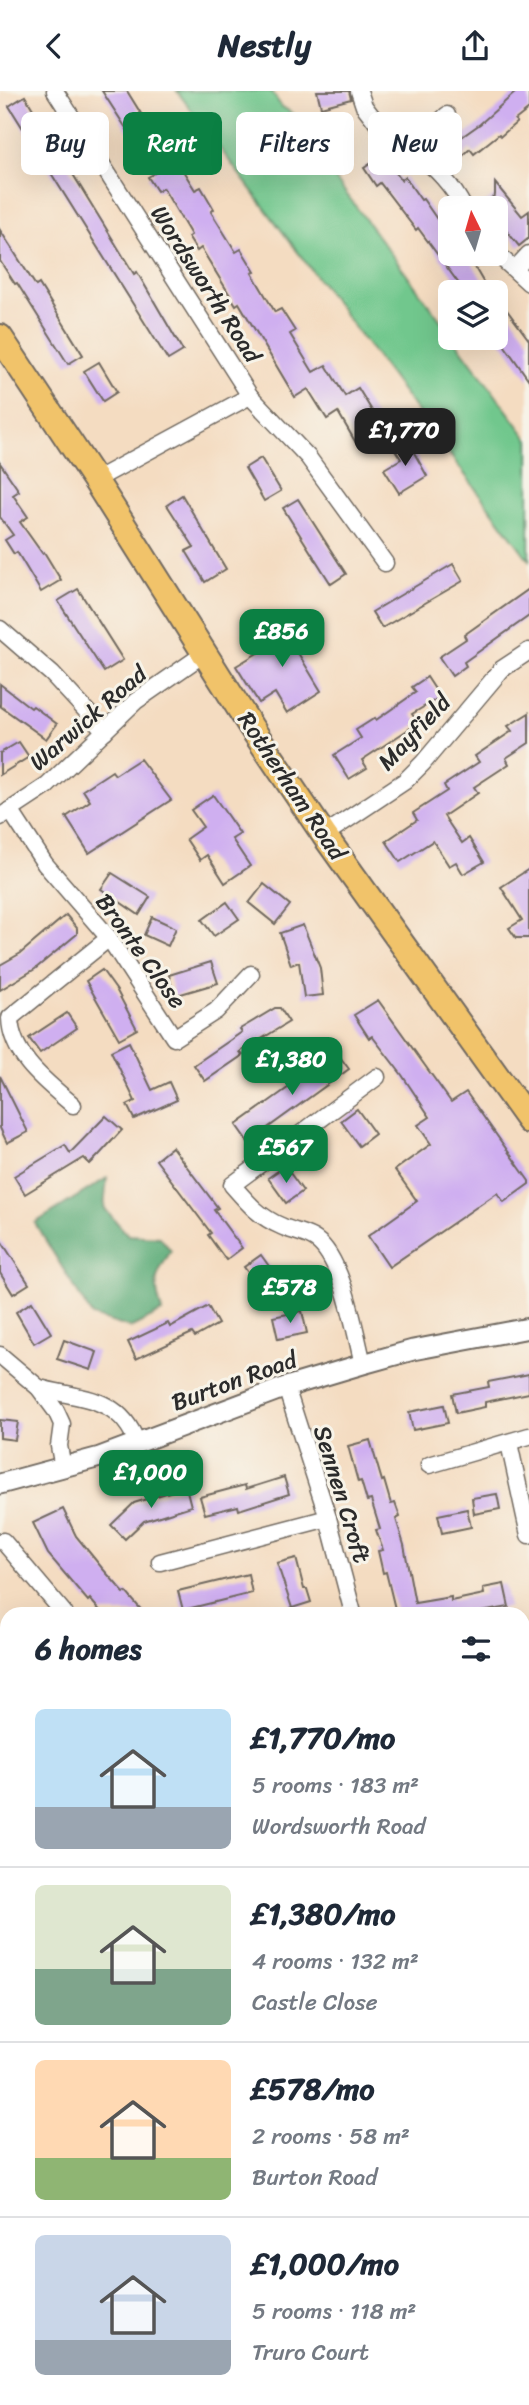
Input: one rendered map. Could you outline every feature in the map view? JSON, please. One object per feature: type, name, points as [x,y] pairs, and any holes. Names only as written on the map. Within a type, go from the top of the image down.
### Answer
[{"type":"main road","name":"Rotherham Road","points":[[0,337],[95,480],[251,727],[324,835],[529,1121]]},
{"type":"street","name":"Wordsworth Road","points":[[55,91],[250,396],[308,457],[385,563]]},
{"type":"street","points":[[359,91],[368,112]]},
{"type":"street","points":[[442,175],[458,196]]},
{"type":"street","points":[[515,269],[529,254]]},
{"type":"street","points":[[508,263],[529,283]]},
{"type":"street","name":"Wordsworth Road","points":[[95,480],[250,396]]},
{"type":"street","points":[[0,628],[52,674],[105,731]]},
{"type":"street","name":"Mayfield","points":[[324,835],[405,781],[502,669],[529,651]]},
{"type":"street","name":"Warwick Road","points":[[5,813],[47,786],[136,701],[205,653]]},
{"type":"street","name":"Bronte Close","points":[[5,813],[45,864],[109,937],[174,1038],[216,1011],[251,974]]},
{"type":"street","points":[[73,1105],[37,1073],[16,1044],[10,1030],[10,1018],[109,937]]},
{"type":"street","points":[[363,1364],[345,1293],[326,1251],[316,1240],[278,1225],[256,1212],[232,1185],[377,1077]]},
{"type":"street","name":"Burton Road","points":[[0,1484],[62,1468],[286,1387],[363,1364],[413,1350],[529,1328]]},
{"type":"street","points":[[0,1355],[40,1388],[56,1411],[62,1424],[59,1446],[62,1468]]},
{"type":"street","name":"Sennen Croft","points":[[286,1387],[328,1518],[351,1607]]},
{"type":"street","points":[[40,1388],[103,1402],[124,1418],[137,1443]]},
{"type":"street","points":[[429,1465],[529,1436]]},
{"type":"street","points":[[509,1443],[529,1535]]},
{"type":"street","points":[[160,1562],[328,1518]]},
{"type":"street","points":[[3,1541],[59,1607]]},
{"type":"green space","points":[[177,91],[271,91],[281,106],[290,112],[236,112],[236,170],[222,151],[222,112],[193,112]]},
{"type":"green space","points":[[240,175],[332,175],[438,317],[438,350],[462,350],[529,440],[529,560]]},
{"type":"green space","points":[[107,1178],[104,1208],[128,1235],[160,1237],[171,1251],[158,1274],[156,1286],[162,1312],[130,1328],[92,1316],[35,1223]]},
{"type":"building","points":[[102,91],[127,91],[140,112],[123,112],[123,123]]},
{"type":"building","points":[[317,91],[349,91],[351,99],[321,107]]},
{"type":"building","points":[[517,91],[529,91],[529,109],[515,120],[517,122],[474,154],[470,149],[462,156],[462,137]]},
{"type":"building","points":[[25,96],[35,112],[21,112],[21,125],[9,106]]},
{"type":"building","points":[[52,175],[73,175],[134,274],[137,272],[183,351],[168,360]]},
{"type":"building","points":[[186,175],[195,190],[201,187],[214,209],[211,212],[236,252],[241,249],[275,312],[281,309],[295,331],[290,334],[313,372],[326,365],[345,396],[358,388],[382,427],[356,443],[338,412],[327,419],[308,389],[295,397],[239,303],[236,305],[201,248],[197,251],[188,237],[191,235],[163,188],[157,191],[148,177]]},
{"type":"building","points":[[369,175],[398,175],[401,180],[405,177],[438,221],[438,255],[380,183],[376,186]]},
{"type":"building","points":[[495,183],[506,196],[495,195]]},
{"type":"building","points":[[508,199],[522,216],[529,211],[529,238],[519,246],[508,233]]},
{"type":"building","points":[[0,230],[36,286],[39,284],[83,355],[68,364],[0,261]]},
{"type":"building","points":[[446,266],[474,266],[482,280],[456,280]]},
{"type":"building","points":[[508,312],[529,340],[529,380],[508,350]]},
{"type":"building","points":[[99,362],[117,392],[103,401],[84,371]]},
{"type":"building","points":[[407,440],[427,476],[399,493],[384,469],[401,459],[394,448]]},
{"type":"building","points":[[261,458],[281,491],[264,501],[245,468]]},
{"type":"building","points":[[0,463],[19,491],[13,495],[28,517],[20,522],[42,553],[44,552],[61,580],[41,592],[17,552],[14,554],[5,540],[13,535],[0,517]]},
{"type":"building","points":[[182,495],[226,569],[205,582],[186,551],[194,547],[167,505]]},
{"type":"building","points":[[298,499],[346,574],[331,584],[283,508]]},
{"type":"building","points":[[453,564],[463,581],[382,628],[372,612]]},
{"type":"building","points":[[78,589],[123,660],[104,672],[58,601]]},
{"type":"building","points":[[529,589],[529,616],[464,662],[466,666],[452,676],[439,657],[466,639],[464,635]]},
{"type":"building","points":[[292,615],[311,646],[298,653],[321,691],[287,713],[275,693],[259,703],[236,666],[284,637],[277,625]]},
{"type":"building","points":[[427,677],[440,697],[412,714],[418,723],[362,760],[367,768],[349,779],[334,755],[361,738],[356,730],[375,718],[376,720],[416,692],[412,687]]},
{"type":"building","points":[[0,684],[57,724],[46,739],[0,706]]},
{"type":"building","points":[[529,713],[529,743],[506,758],[509,764],[474,787],[478,793],[444,816],[462,843],[469,838],[484,862],[463,874],[456,862],[449,866],[433,841],[400,862],[386,841],[417,820],[413,813],[447,791],[444,785],[479,762],[475,756],[512,731],[508,726]]},
{"type":"building","points":[[19,742],[29,757],[0,775],[0,753]]},
{"type":"building","points":[[140,759],[171,800],[89,853],[66,817],[90,801],[83,790],[112,771],[115,775]]},
{"type":"building","points":[[213,795],[240,834],[232,839],[250,866],[225,883],[207,855],[200,860],[186,839],[203,827],[191,810]]},
{"type":"building","points":[[529,869],[529,938],[516,938],[509,928],[522,920],[501,887]]},
{"type":"building","points":[[112,873],[150,897],[139,915],[101,889]]},
{"type":"building","points":[[264,884],[290,905],[275,924],[249,903]]},
{"type":"building","points":[[227,902],[239,919],[214,936],[202,920]]},
{"type":"building","points":[[66,915],[77,928],[77,934],[35,969],[0,990],[0,965],[21,953]]},
{"type":"building","points":[[152,917],[176,928],[168,946],[144,935]]},
{"type":"building","points":[[303,925],[320,968],[323,995],[304,997],[299,962],[291,965],[280,933]]},
{"type":"building","points":[[211,962],[218,983],[174,996],[169,975]]},
{"type":"building","points":[[102,970],[117,991],[137,1029],[119,1039],[86,981]]},
{"type":"building","points":[[378,1000],[451,1102],[466,1092],[529,1181],[529,1184],[504,1202],[497,1193],[389,1267],[368,1236],[417,1201],[395,1170],[431,1144],[418,1125],[430,1117],[402,1075],[372,1036],[369,1038],[354,1015]]},
{"type":"building","points":[[275,1008],[280,1008],[289,1022],[240,1052],[243,1055],[205,1081],[194,1065],[242,1032],[240,1029]]},
{"type":"building","points":[[67,1013],[77,1028],[40,1053],[29,1038]]},
{"type":"building","points":[[129,1042],[152,1090],[169,1082],[177,1100],[134,1119],[127,1105],[135,1101],[111,1051]]},
{"type":"building","points":[[337,1053],[349,1069],[248,1142],[236,1125]]},
{"type":"building","points":[[0,1076],[28,1132],[7,1143],[0,1128]]},
{"type":"building","points":[[357,1109],[375,1134],[359,1146],[341,1121]]},
{"type":"building","points":[[106,1116],[122,1130],[90,1164],[84,1158],[25,1194],[14,1176],[65,1145],[70,1153]]},
{"type":"building","points":[[172,1147],[218,1208],[214,1210],[242,1248],[226,1260],[208,1235],[211,1233],[156,1160]]},
{"type":"building","points":[[285,1166],[303,1191],[286,1203],[268,1178]]},
{"type":"building","points":[[0,1239],[29,1284],[13,1294],[0,1273]]},
{"type":"building","points":[[261,1255],[279,1280],[262,1292],[244,1267]]},
{"type":"building","points":[[32,1302],[51,1333],[34,1343],[16,1312]]},
{"type":"building","points":[[208,1306],[218,1324],[195,1337],[192,1333],[136,1359],[128,1342],[168,1323],[170,1327]]},
{"type":"building","points":[[302,1311],[307,1333],[278,1339],[273,1317]]},
{"type":"building","points":[[64,1340],[97,1352],[91,1370],[57,1359]]},
{"type":"building","points":[[529,1374],[529,1393],[485,1402],[485,1407],[456,1413],[452,1394],[489,1387],[488,1382]]},
{"type":"building","points":[[444,1405],[448,1423],[413,1430],[409,1412]]},
{"type":"building","points":[[0,1420],[18,1422],[15,1440],[0,1438]]},
{"type":"building","points":[[370,1440],[382,1481],[384,1480],[391,1504],[395,1503],[400,1517],[396,1519],[415,1603],[451,1597],[451,1601],[484,1594],[483,1588],[504,1584],[509,1607],[395,1607],[378,1551],[383,1550],[376,1530],[380,1529],[371,1500],[367,1501],[361,1481],[358,1482],[348,1446]]},
{"type":"building","points":[[284,1477],[289,1494],[239,1510],[238,1506],[205,1514],[200,1497],[245,1485],[246,1489]]},
{"type":"building","points":[[186,1487],[191,1506],[144,1521],[125,1539],[111,1525],[134,1503]]},
{"type":"building","points":[[497,1494],[500,1509],[474,1514],[472,1498]]},
{"type":"building","points":[[63,1509],[76,1536],[139,1607],[97,1607],[90,1599],[88,1601],[48,1554],[33,1523]]},
{"type":"building","points":[[467,1509],[471,1527],[442,1533],[438,1515]]},
{"type":"building","points":[[296,1558],[304,1589],[307,1589],[311,1602],[292,1607],[277,1563]]},
{"type":"building","points":[[248,1574],[252,1593],[195,1607],[182,1607],[178,1591]]}]
